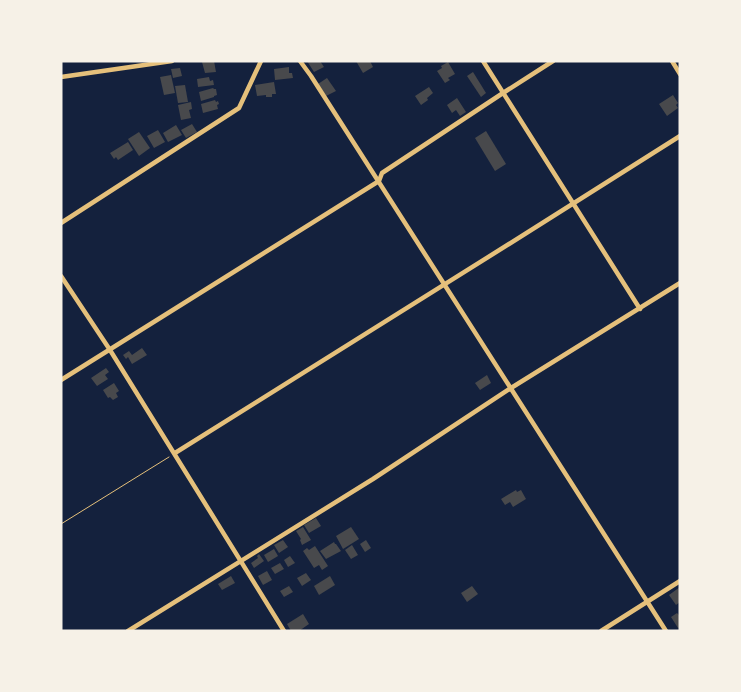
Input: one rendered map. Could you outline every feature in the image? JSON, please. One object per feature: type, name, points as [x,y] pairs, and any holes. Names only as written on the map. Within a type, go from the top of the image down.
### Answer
[{"type":"street","points":[[61,78],[172,61]]},
{"type":"street","points":[[61,224],[239,108],[261,61]]},
{"type":"street","points":[[300,61],[379,181],[666,631]]},
{"type":"street","points":[[483,61],[640,309]]},
{"type":"street","points":[[61,380],[379,181],[382,173],[553,61]]},
{"type":"street","points":[[672,61],[680,74]]},
{"type":"street","points":[[174,453],[680,136]]},
{"type":"street","points":[[61,276],[110,350],[284,631]]},
{"type":"street","points":[[128,631],[680,283]]},
{"type":"street","points":[[601,631],[680,581]]},
{"type":"path","points":[[61,524],[174,453]]},
{"type":"building","points":[[214,61],[216,72],[205,73],[202,62]]},
{"type":"building","points":[[307,61],[320,61],[324,67],[314,72]]},
{"type":"building","points":[[356,61],[370,61],[373,67],[363,73]]},
{"type":"building","points":[[448,62],[455,74],[448,78],[450,80],[445,83],[437,71]]},
{"type":"building","points":[[289,67],[289,73],[292,73],[293,78],[275,80],[274,69]]},
{"type":"building","points":[[180,68],[182,76],[173,78],[171,69]]},
{"type":"building","points":[[473,72],[486,93],[481,97],[467,76]]},
{"type":"building","points":[[171,75],[175,93],[164,95],[160,77]]},
{"type":"building","points":[[209,77],[210,81],[213,80],[214,85],[198,87],[197,79]]},
{"type":"building","points":[[327,78],[336,91],[326,96],[318,84]]},
{"type":"building","points":[[274,82],[276,94],[272,94],[272,97],[266,97],[266,95],[257,96],[255,85]]},
{"type":"building","points":[[185,85],[188,102],[178,103],[175,86]]},
{"type":"building","points":[[429,87],[433,93],[421,105],[415,96]]},
{"type":"building","points":[[213,88],[216,89],[217,95],[201,101],[199,92]]},
{"type":"building","points":[[673,95],[678,103],[676,105],[678,108],[667,116],[659,104]]},
{"type":"building","points":[[457,98],[466,112],[460,116],[456,110],[452,113],[447,105]]},
{"type":"building","points":[[215,100],[219,104],[217,105],[218,109],[203,113],[201,104]]},
{"type":"building","points":[[191,102],[192,109],[189,110],[191,118],[181,120],[178,105]]},
{"type":"building","points":[[192,124],[197,132],[186,138],[181,130]]},
{"type":"building","points":[[176,125],[182,135],[168,142],[163,133]]},
{"type":"building","points":[[158,130],[165,142],[154,148],[147,136]]},
{"type":"building","points":[[486,131],[506,164],[495,171],[475,138]]},
{"type":"building","points":[[139,132],[150,148],[139,156],[128,139]]},
{"type":"building","points":[[128,142],[133,150],[118,160],[116,157],[114,159],[110,153]]},
{"type":"building","points":[[142,348],[147,355],[132,364],[128,357],[126,359],[123,355],[129,351],[132,355]]},
{"type":"building","points":[[106,368],[109,372],[105,375],[108,379],[97,386],[91,378]]},
{"type":"building","points":[[487,375],[491,383],[480,390],[475,383]]},
{"type":"building","points":[[114,383],[119,391],[116,393],[118,397],[113,400],[110,397],[108,398],[103,390]]},
{"type":"building","points":[[516,490],[517,492],[521,490],[526,499],[513,507],[510,502],[505,505],[501,499]]},
{"type":"building","points":[[316,518],[321,526],[309,533],[304,525]]},
{"type":"building","points":[[303,527],[311,540],[302,545],[296,531]]},
{"type":"building","points":[[351,527],[359,539],[343,549],[336,536]]},
{"type":"building","points":[[283,540],[288,547],[279,553],[274,545]]},
{"type":"building","points":[[366,540],[371,548],[365,552],[360,544]]},
{"type":"building","points":[[334,542],[341,551],[326,559],[320,551]]},
{"type":"building","points":[[352,545],[358,555],[351,559],[345,550]]},
{"type":"building","points":[[315,546],[328,566],[322,570],[319,565],[314,568],[303,551]]},
{"type":"building","points":[[274,549],[278,556],[268,562],[264,555]]},
{"type":"building","points":[[259,554],[264,561],[254,568],[251,563],[258,558]]},
{"type":"building","points":[[290,556],[295,563],[288,567],[284,560]]},
{"type":"building","points":[[280,563],[284,569],[275,574],[271,568]]},
{"type":"building","points":[[267,571],[272,580],[263,585],[258,576]]},
{"type":"building","points":[[306,573],[311,580],[302,586],[297,578]]},
{"type":"building","points":[[231,576],[235,583],[222,590],[218,584]]},
{"type":"building","points":[[330,576],[335,585],[319,595],[314,586]]},
{"type":"building","points":[[289,586],[293,592],[284,597],[280,591]]},
{"type":"building","points":[[472,586],[478,594],[467,602],[461,593]]},
{"type":"building","points":[[680,587],[680,602],[676,605],[669,595]]},
{"type":"building","points":[[677,613],[680,616],[680,627],[678,628],[671,617]]},
{"type":"building","points":[[303,614],[309,624],[299,631],[291,631],[287,624]]}]
